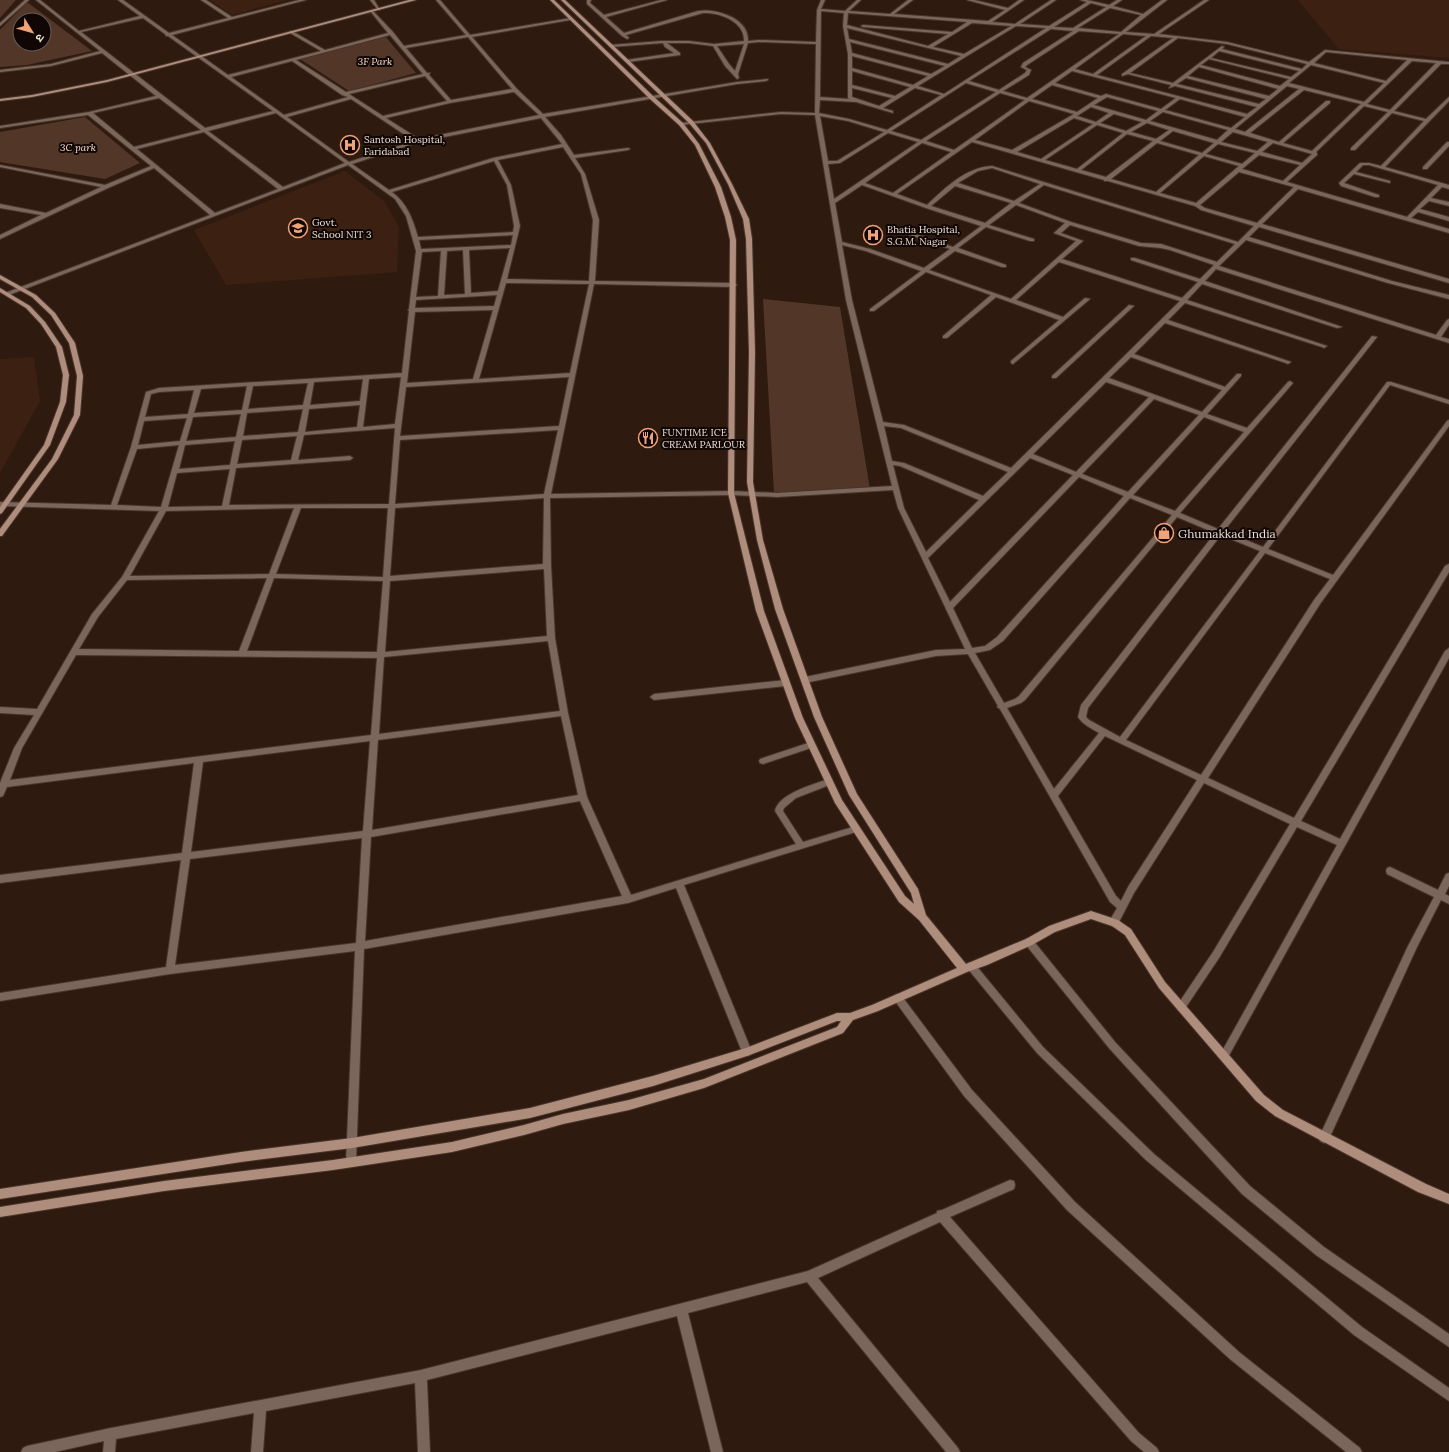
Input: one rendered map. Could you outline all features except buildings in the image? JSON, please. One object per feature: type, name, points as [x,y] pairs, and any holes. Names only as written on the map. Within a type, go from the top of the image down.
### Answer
[{"type":"street","points":[[0,24],[27,0]]},
{"type":"street","points":[[38,0],[132,75],[282,189]]},
{"type":"street","points":[[120,0],[226,77],[390,191],[397,198],[409,216],[416,239],[418,251],[398,426],[367,834],[360,946],[351,1162]]},
{"type":"street","points":[[203,0],[231,18]]},
{"type":"street","points":[[167,35],[304,0]]},
{"type":"street","points":[[372,0],[380,9]]},
{"type":"street","points":[[0,100],[67,90],[132,75],[414,0]]},
{"type":"street","points":[[438,0],[468,37],[515,90],[542,116],[559,136],[583,174],[596,220],[592,282],[560,428],[547,496],[547,566],[551,638],[564,713],[583,797],[628,899]]},
{"type":"street","points":[[552,0],[652,98],[681,124],[697,145],[718,187],[728,217],[733,240],[732,493],[760,611],[786,683],[799,718],[838,801],[856,829],[902,899],[922,917],[1040,1050],[1150,1157],[1358,1331],[1449,1395]]},
{"type":"street","points":[[563,0],[691,122],[708,143],[730,184],[746,219],[749,238],[752,352],[750,482],[760,540],[779,609],[818,717],[853,795],[915,892],[922,917]]},
{"type":"street","points":[[589,0],[588,3],[633,43]]},
{"type":"street","points":[[603,17],[665,0]]},
{"type":"street","points":[[823,0],[819,10],[817,114],[849,300],[901,508],[970,651],[1001,707],[1113,899],[1122,907]]},
{"type":"street","points":[[855,101],[850,98],[850,54],[845,25],[846,12],[859,0]]},
{"type":"street","points":[[891,15],[911,0]]},
{"type":"street","points":[[969,0],[979,1],[1007,9]]},
{"type":"street","points":[[988,23],[1022,0]]},
{"type":"street","points":[[879,108],[1054,0]]},
{"type":"street","points":[[1082,0],[1144,15]]},
{"type":"street","points":[[832,203],[921,142],[1029,73],[1029,70],[1023,67],[1025,64],[1120,0]]},
{"type":"street","points":[[893,195],[1121,34],[1165,0]]},
{"type":"street","points":[[1094,75],[1207,0]]},
{"type":"street","points":[[825,163],[838,162],[888,132],[1090,2]]},
{"type":"street","points":[[819,10],[1227,43],[1311,62],[1386,82]]},
{"type":"street","points":[[372,11],[404,46],[450,102]]},
{"type":"street","points":[[624,35],[699,12],[713,11],[728,17],[742,26],[746,43],[746,48],[736,74],[737,83]]},
{"type":"street","points":[[78,32],[142,16]]},
{"type":"street","points":[[404,46],[468,37],[570,19]]},
{"type":"street","points":[[929,47],[971,22]]},
{"type":"street","points":[[845,25],[952,33]]},
{"type":"street","points":[[845,25],[965,56]]},
{"type":"street","points":[[290,32],[324,51]]},
{"type":"street","points":[[226,77],[392,33]]},
{"type":"street","points":[[1116,81],[1177,38]]},
{"type":"street","points":[[848,40],[949,66]]},
{"type":"street","points":[[611,46],[633,43],[664,42],[714,44],[759,42],[818,44]]},
{"type":"street","points":[[628,61],[678,54],[666,46],[664,42]]},
{"type":"street","points":[[1163,93],[1227,43]]},
{"type":"street","points":[[714,44],[727,65],[736,74]]},
{"type":"street","points":[[1219,50],[1302,70]]},
{"type":"street","points":[[1156,194],[1324,51],[1449,63]]},
{"type":"street","points":[[0,71],[51,65],[103,52]]},
{"type":"street","points":[[850,54],[932,76]]},
{"type":"street","points":[[1208,58],[1292,79]]},
{"type":"street","points":[[292,59],[418,141]]},
{"type":"street","points":[[1284,184],[1315,154],[1313,152],[1410,60]]},
{"type":"street","points":[[1353,149],[1440,62]]},
{"type":"street","points":[[1198,66],[1281,88]]},
{"type":"street","points":[[850,69],[944,96]]},
{"type":"street","points":[[1071,69],[1248,116]]},
{"type":"street","points":[[1127,73],[1260,106]]},
{"type":"street","points":[[344,94],[428,74]]},
{"type":"street","points":[[1185,76],[1269,98]]},
{"type":"street","points":[[7,294],[350,163],[418,141],[542,116],[737,83],[766,80]]},
{"type":"street","points":[[967,82],[1076,115],[1095,124],[1202,155],[1284,184],[1449,231]]},
{"type":"street","points":[[1052,83],[1102,98]]},
{"type":"street","points":[[1286,84],[1428,121]]},
{"type":"street","points":[[850,86],[896,98]]},
{"type":"street","points":[[1246,134],[1303,88]]},
{"type":"street","points":[[382,118],[450,102],[515,90]]},
{"type":"street","points":[[0,127],[89,113],[160,96]]},
{"type":"street","points":[[1013,152],[1102,98],[1112,96],[1313,152]]},
{"type":"street","points":[[284,117],[351,98]]},
{"type":"street","points":[[817,98],[855,101],[891,112]]},
{"type":"street","points":[[1076,171],[1125,132],[1146,122],[1179,98]]},
{"type":"street","points":[[1382,168],[1449,98]]},
{"type":"street","points":[[1280,143],[1328,102]]},
{"type":"street","points":[[1091,106],[1171,130],[1304,165]]},
{"type":"street","points":[[134,148],[276,112]]},
{"type":"street","points":[[1042,160],[1112,112]]},
{"type":"street","points":[[89,113],[134,148],[214,215]]},
{"type":"street","points":[[681,124],[782,113],[817,114],[849,120],[954,152]]},
{"type":"street","points":[[1106,180],[1171,130]]},
{"type":"street","points":[[970,140],[1449,281]]},
{"type":"street","points":[[1197,206],[1272,141]]},
{"type":"street","points":[[1425,168],[1449,143]]},
{"type":"street","points":[[390,191],[495,159],[565,145]]},
{"type":"street","points":[[572,157],[628,149]]},
{"type":"street","points":[[476,380],[504,281],[517,226],[508,185],[495,159]]},
{"type":"street","points":[[1377,196],[1343,186],[1341,183],[1362,164],[1382,168],[1449,187]]},
{"type":"street","points":[[0,166],[106,187]]},
{"type":"street","points":[[0,237],[106,187],[155,166]]},
{"type":"street","points":[[928,207],[949,187],[982,167],[987,166],[1239,244]]},
{"type":"street","points":[[1352,172],[1388,182]]},
{"type":"street","points":[[861,183],[928,207],[1032,240]]},
{"type":"street","points":[[872,310],[1015,202],[1044,183]]},
{"type":"street","points":[[955,184],[1015,202],[1070,223],[1141,245],[1161,246],[1172,249],[1217,266],[1449,341]]},
{"type":"street","points":[[1408,219],[1441,185]]},
{"type":"street","points":[[925,557],[1298,187]]},
{"type":"street","points":[[1428,199],[1449,204]]},
{"type":"street","points":[[0,206],[47,215]]},
{"type":"street","points":[[1418,210],[1449,219]]},
{"type":"street","points":[[1012,301],[1080,241],[1057,234],[1070,223]]},
{"type":"street","points":[[892,227],[1004,266]]},
{"type":"street","points":[[416,239],[516,233]]},
{"type":"street","points":[[1246,238],[1390,282],[1449,297]]},
{"type":"street","points":[[839,244],[868,250],[1063,319]]},
{"type":"street","points":[[418,251],[513,246]]},
{"type":"street","points":[[466,248],[468,295]]},
{"type":"street","points":[[441,297],[444,250]]},
{"type":"street","points":[[1133,259],[1339,327]]},
{"type":"street","points":[[1059,260],[1324,346]]},
{"type":"street","points":[[0,277],[34,296],[53,314],[72,343],[80,376],[77,415],[56,459],[0,534]]},
{"type":"street","points":[[504,281],[734,286]]},
{"type":"street","points":[[0,290],[28,307],[43,323],[59,347],[66,375],[63,402],[47,445],[3,504],[0,512]]},
{"type":"street","points":[[413,299],[500,293]]},
{"type":"street","points":[[945,337],[995,295]]},
{"type":"street","points":[[1013,362],[1086,299]]},
{"type":"street","points":[[1054,378],[1131,306]]},
{"type":"street","points":[[412,310],[496,308]]},
{"type":"street","points":[[1164,321],[1288,362]]},
{"type":"street","points":[[1438,337],[1449,321]]},
{"type":"street","points":[[1342,844],[1121,741],[1086,722],[1082,717],[1084,707],[1220,531],[1374,337]]},
{"type":"street","points":[[1130,355],[1225,389]]},
{"type":"street","points":[[402,385],[572,375]]},
{"type":"street","points":[[805,680],[936,653],[970,651],[987,648],[1000,639],[1128,495],[1239,375]]},
{"type":"street","points":[[113,508],[134,447],[148,393],[159,390],[404,376]]},
{"type":"street","points":[[360,429],[366,378]]},
{"type":"street","points":[[1105,379],[1248,431]]},
{"type":"street","points":[[294,462],[307,407],[311,381]]},
{"type":"street","points":[[1001,707],[1022,698],[1176,514],[1290,383]]},
{"type":"street","points":[[1121,741],[1263,549],[1389,383],[1449,402]]},
{"type":"street","points":[[225,508],[250,384]]},
{"type":"street","points":[[0,794],[18,748],[95,616],[125,578],[164,509],[188,416],[198,388]]},
{"type":"street","points":[[950,607],[1153,396]]},
{"type":"street","points":[[141,419],[364,403]]},
{"type":"street","points":[[1115,923],[1115,920],[1131,890],[1317,602],[1449,422]]},
{"type":"street","points":[[880,424],[902,426],[1012,471]]},
{"type":"street","points":[[134,447],[398,426]]},
{"type":"street","points":[[397,438],[560,428]]},
{"type":"street","points":[[1029,455],[1334,578]]},
{"type":"street","points":[[174,471],[350,458]]},
{"type":"street","points":[[889,462],[902,464],[983,500]]},
{"type":"street","points":[[3,504],[164,509],[298,506],[392,506],[547,496],[732,493],[777,495],[896,488]]},
{"type":"street","points":[[242,654],[298,506]]},
{"type":"street","points":[[125,578],[271,576],[387,579],[547,566]]},
{"type":"street","points":[[1181,1007],[1216,955],[1449,566]]},
{"type":"street","points":[[74,652],[381,655],[551,638]]},
{"type":"street","points":[[1224,1056],[1449,651]]},
{"type":"street","points":[[654,697],[786,683]]},
{"type":"street","points":[[0,710],[40,712]]},
{"type":"street","points":[[4,784],[564,713]]},
{"type":"street","points":[[1053,796],[1104,732]]},
{"type":"street","points":[[764,761],[812,745]]},
{"type":"street","points":[[170,970],[199,759]]},
{"type":"street","points":[[801,845],[779,811],[780,806],[793,796],[829,782]]},
{"type":"street","points":[[0,879],[367,834],[583,797]]},
{"type":"street","points":[[0,997],[170,970],[360,946],[628,899],[856,829]]},
{"type":"street","points":[[1390,871],[1445,898]]},
{"type":"street","points":[[1324,1138],[1413,946],[1445,898],[1449,877]]},
{"type":"street","points":[[679,884],[747,1052]]},
{"type":"street","points":[[0,1194],[241,1157],[352,1143],[530,1114],[652,1081],[747,1052],[837,1017],[850,1017],[898,998],[967,967],[984,962],[1029,942],[1052,929],[1091,915],[1115,923],[1128,932],[1162,986],[1260,1098],[1279,1113],[1324,1138],[1422,1188],[1449,1199]]},
{"type":"street","points":[[1029,942],[1112,1044],[1246,1190],[1320,1251],[1449,1341]]},
{"type":"street","points":[[898,998],[968,1093],[1071,1206],[1235,1356],[1356,1452]]},
{"type":"street","points":[[0,1212],[164,1186],[351,1162],[452,1147],[563,1119],[629,1105],[704,1083],[840,1030],[850,1017]]},
{"type":"street","points":[[772,1042],[777,1054]]},
{"type":"street","points":[[26,1452],[111,1434],[421,1376],[809,1276],[1010,1185]]},
{"type":"street","points":[[941,1216],[1135,1436],[1153,1452]]},
{"type":"street","points":[[809,1276],[954,1452]]},
{"type":"street","points":[[681,1309],[718,1452]]},
{"type":"street","points":[[421,1376],[424,1452]]},
{"type":"street","points":[[257,1452],[260,1406]]},
{"type":"street","points":[[109,1452],[111,1434]]},
{"type":"shaded area","points":[[210,0],[287,0],[232,15]]},
{"type":"shaded area","points":[[1298,0],[1449,0],[1449,58],[1339,49]]},
{"type":"shaded area","name":"Govt. School NIT 3","points":[[345,171],[384,201],[399,227],[397,272],[226,285],[194,230]]},
{"type":"shaded area","points":[[34,357],[40,401],[0,473],[0,359]]},
{"type":"green space","points":[[0,0],[16,0],[0,18]]},
{"type":"green space","points":[[27,2],[40,12],[17,12]]},
{"type":"green space","points":[[12,18],[12,52],[52,52],[52,21],[92,51],[27,65],[0,67],[0,30]]},
{"type":"green space","name":"3F Park","points":[[385,36],[416,73],[349,91],[300,59]]},
{"type":"green space","name":"3C park","points":[[85,117],[140,163],[105,179],[0,162],[0,132]]},
{"type":"green space","points":[[763,299],[840,307],[870,489],[774,493]]},
{"type":"place","name":"Santosh Hospital, Faridabad","points":[[350,145]]},
{"type":"place","name":"Govt. School NIT 3","points":[[298,228]]},
{"type":"place","name":"Bhatia Hospital, S.G.M. Nagar","points":[[873,235]]},
{"type":"place","name":"FUNTIME ICE CREAM PARLOUR","points":[[648,438]]},
{"type":"place","name":"Ghumakkad India","points":[[1164,533]]}]
